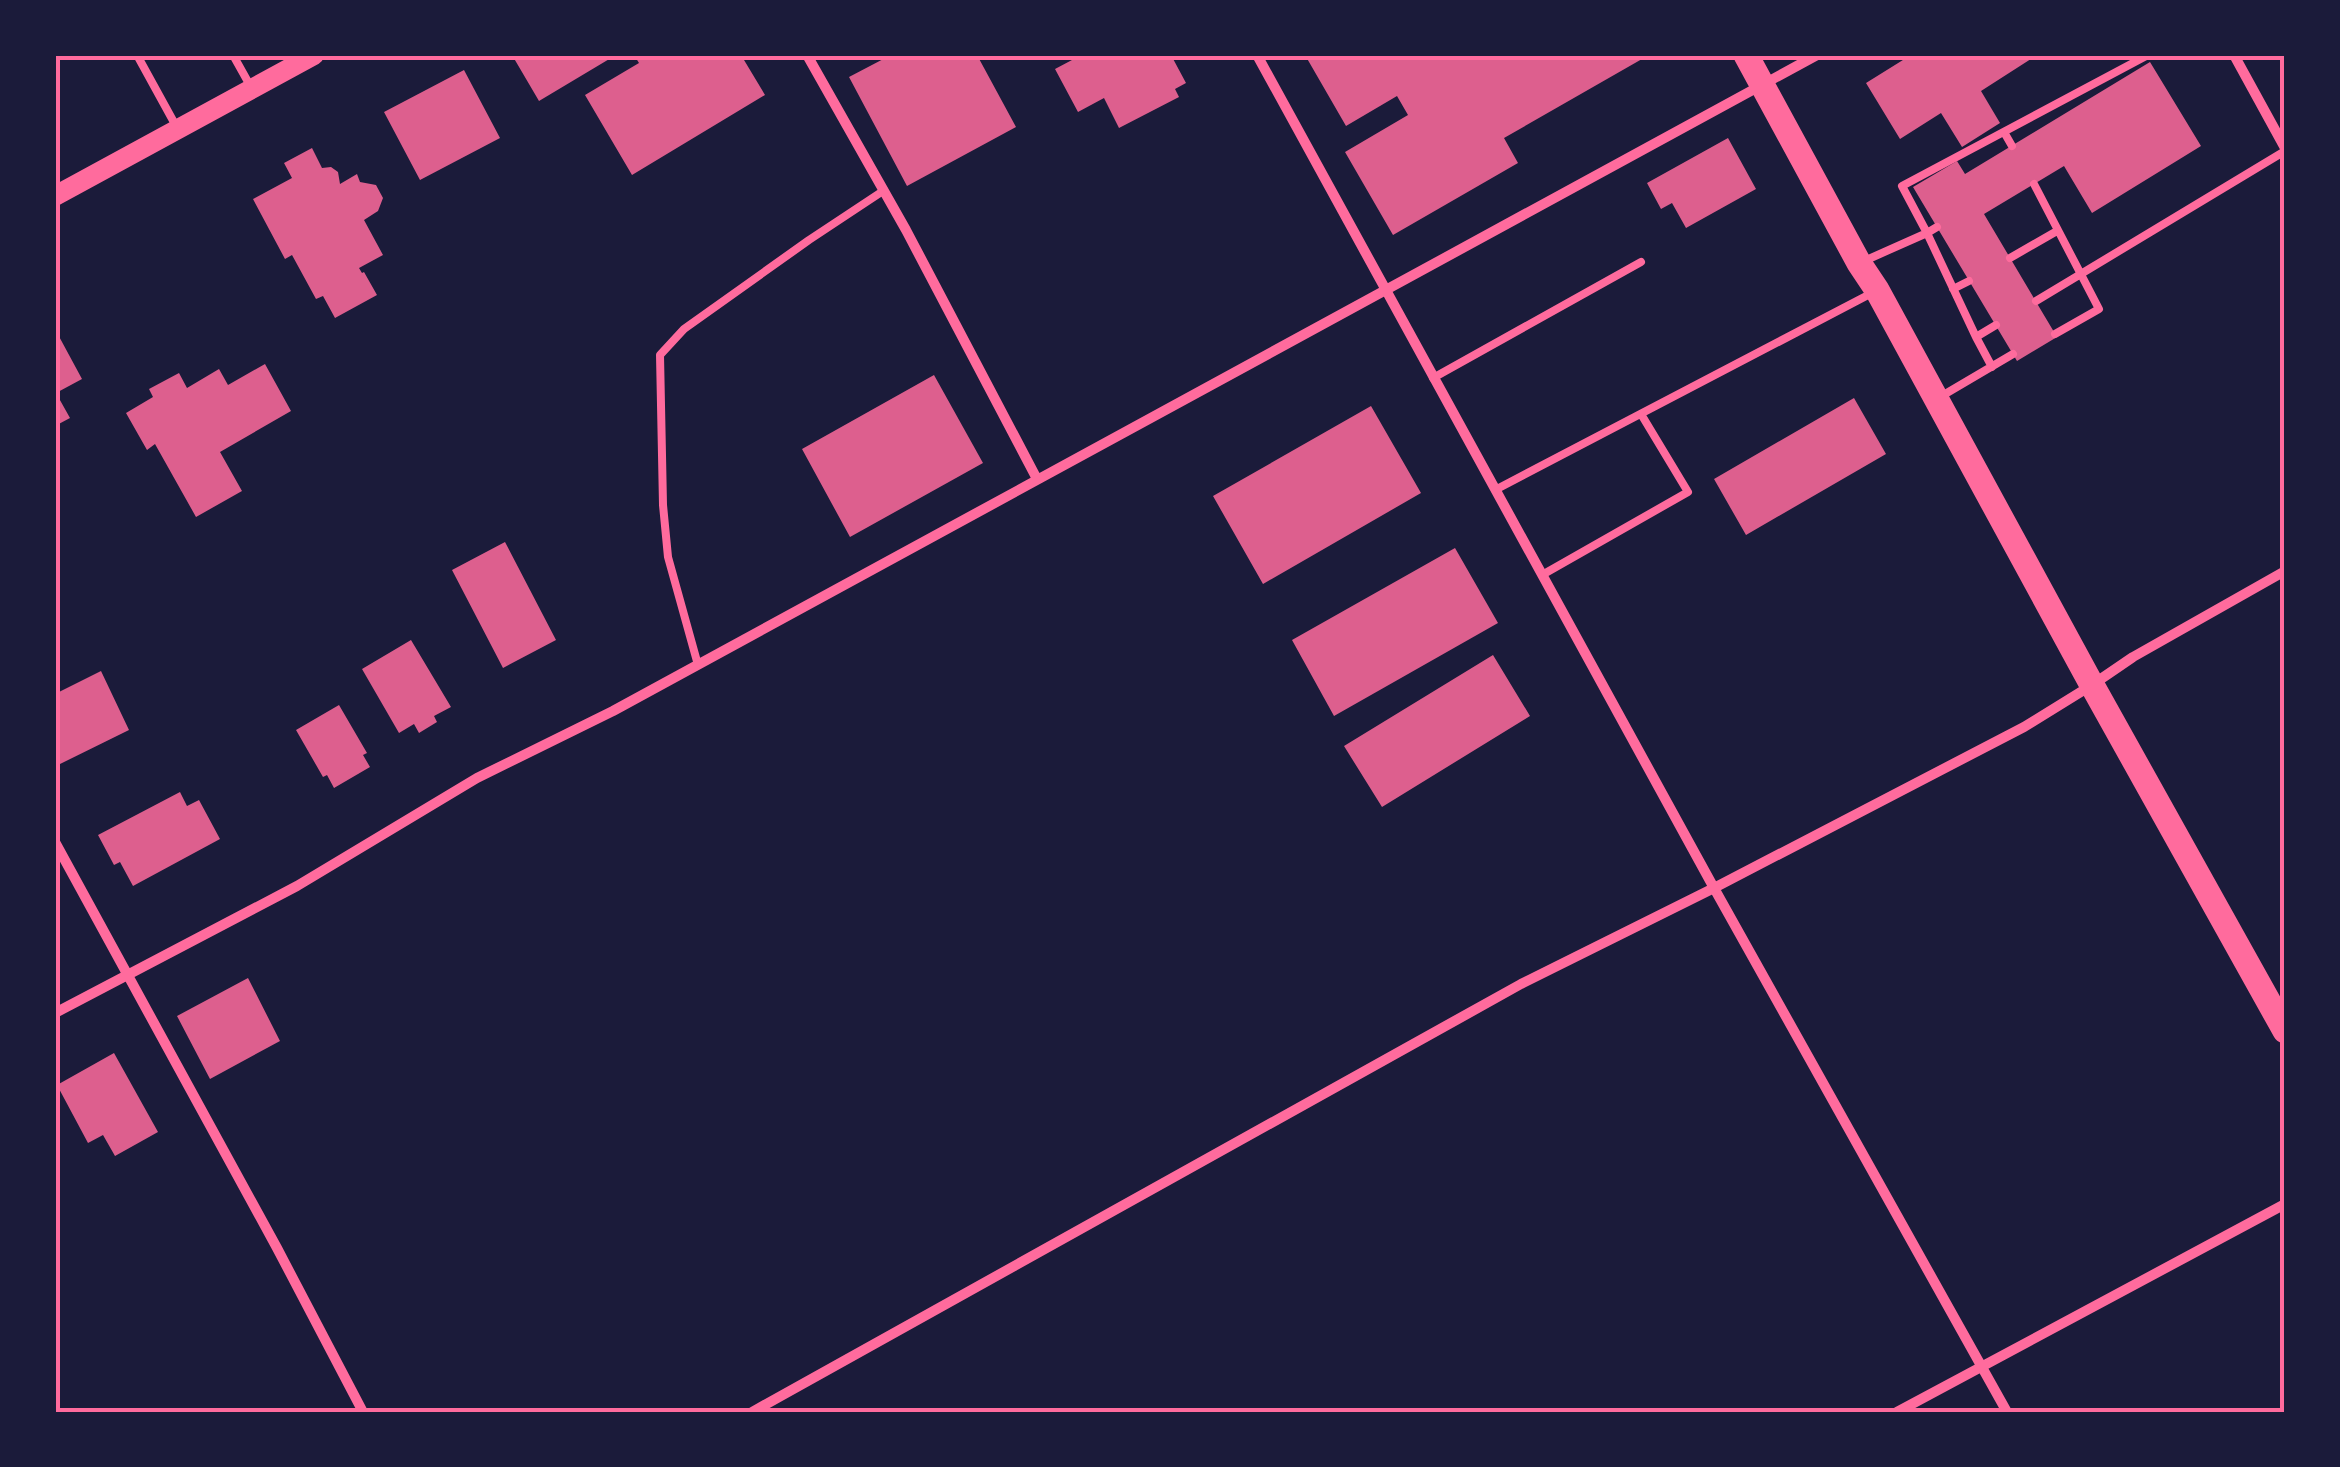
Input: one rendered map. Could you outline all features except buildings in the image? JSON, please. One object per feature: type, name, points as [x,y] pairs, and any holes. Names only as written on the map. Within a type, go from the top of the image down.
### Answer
[{"type":"main road","points":[[55,196],[314,55]]},
{"type":"main road","points":[[1746,55],[2285,1031]]},
{"type":"street","points":[[807,55],[1037,479]]},
{"type":"street","points":[[1258,55],[1494,490],[2007,1412]]},
{"type":"street","points":[[55,1013],[297,886],[477,778],[613,711],[1817,55]]},
{"type":"street","points":[[2234,55],[2285,149]]},
{"type":"street","points":[[752,1412],[1521,984],[2024,726],[2133,657],[2285,571]]},
{"type":"street","points":[[55,842],[363,1412]]},
{"type":"street","points":[[1897,1412],[2285,1204]]},
{"type":"lane","points":[[137,55],[178,129]]},
{"type":"lane","points":[[234,55],[252,89]]},
{"type":"lane","points":[[1992,367],[1902,186],[2148,55]]},
{"type":"lane","points":[[2004,132],[2012,146]]},
{"type":"lane","points":[[2036,301],[2285,149]]},
{"type":"lane","points":[[2034,184],[2099,309],[2056,334]]},
{"type":"lane","points":[[698,665],[668,557],[660,354],[684,329],[883,190]]},
{"type":"lane","points":[[1860,263],[1937,227]]},
{"type":"lane","points":[[2010,258],[2057,231]]},
{"type":"lane","points":[[1433,378],[1641,262]]},
{"type":"lane","points":[[1953,289],[1969,280]]},
{"type":"lane","points":[[1494,490],[1878,290]]},
{"type":"lane","points":[[1976,336],[1996,325]]},
{"type":"lane","points":[[1936,399],[2013,354]]},
{"type":"lane","points":[[1542,575],[1688,492],[1641,414]]}]
